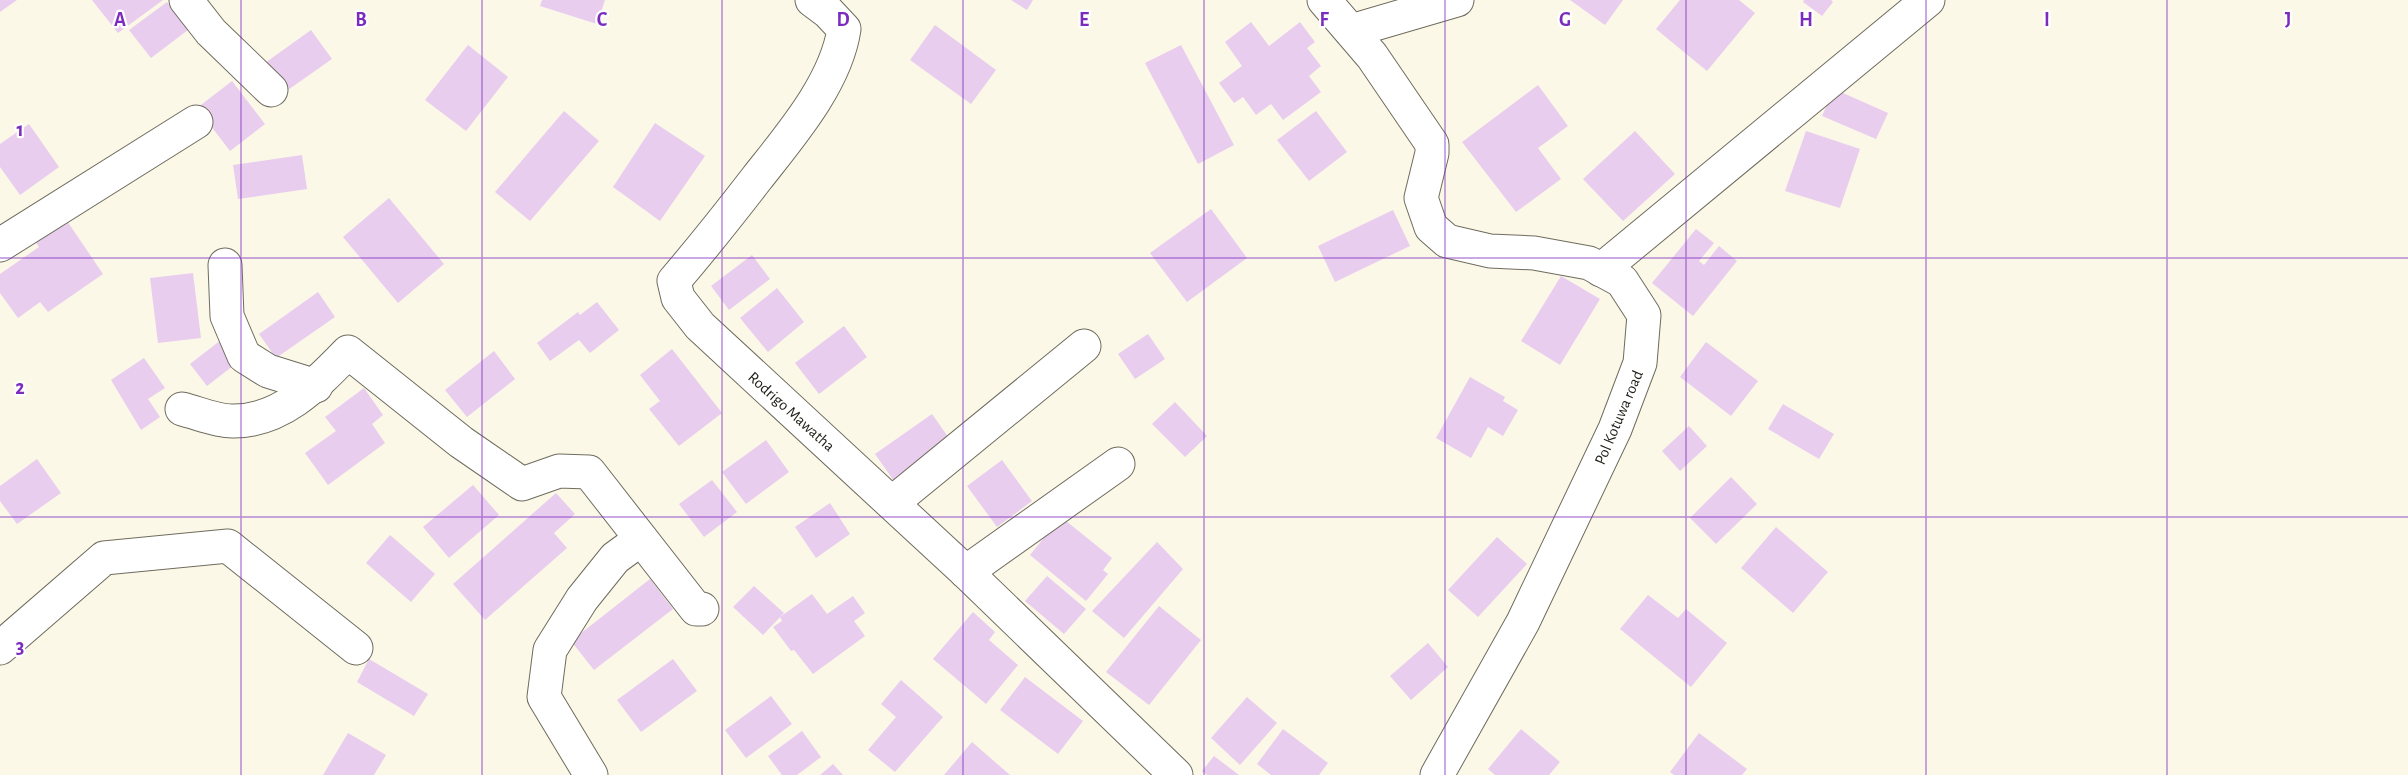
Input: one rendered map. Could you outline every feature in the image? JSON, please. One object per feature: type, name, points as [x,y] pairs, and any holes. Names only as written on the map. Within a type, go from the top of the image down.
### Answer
[{"type":"street","points":[[186,0],[211,32],[271,90]]},
{"type":"street","name":"Rodrigo Mawatha","points":[[812,0],[828,12],[844,29],[842,42],[827,78],[793,131],[674,281],[678,298],[700,326],[966,572],[1176,775]]},
{"type":"street","name":"Pol Kotuwa road","points":[[1324,0],[1372,56],[1431,144],[1432,153],[1421,198],[1431,227],[1447,241],[1490,251],[1534,253],[1589,263],[1622,281],[1644,315],[1640,363],[1615,429],[1523,622],[1437,775]]},
{"type":"street","points":[[1351,32],[1457,0]]},
{"type":"street","points":[[1601,270],[1928,0]]},
{"type":"street","points":[[0,245],[196,122]]},
{"type":"street","points":[[225,265],[227,316],[244,356],[268,371],[316,386]]},
{"type":"street","points":[[892,503],[1084,346]]},
{"type":"street","points":[[182,409],[231,422],[275,414],[316,386],[348,352],[461,442],[522,484],[559,471],[589,472],[696,609],[702,609]]},
{"type":"street","points":[[966,572],[1118,464]]},
{"type":"street","points":[[591,775],[544,697],[550,650],[582,599],[608,566],[641,539]]},
{"type":"street","points":[[0,648],[104,558],[228,546],[356,648]]},
{"type":"building","points":[[0,0],[17,0],[0,12]]},
{"type":"building","points":[[92,0],[163,0],[118,33]]},
{"type":"building","points":[[542,0],[605,0],[597,24],[540,6]]},
{"type":"building","points":[[1011,0],[1033,0],[1027,10]]},
{"type":"building","points":[[1570,0],[1623,0],[1605,25]]},
{"type":"building","points":[[1680,0],[1739,0],[1755,13],[1707,71],[1656,29]]},
{"type":"building","points":[[1804,0],[1831,0],[1833,2],[1822,16],[1803,2]]},
{"type":"building","points":[[167,2],[188,30],[151,58],[129,30]]},
{"type":"building","points":[[1251,22],[1269,46],[1300,22],[1315,42],[1307,48],[1321,66],[1309,76],[1321,92],[1283,120],[1271,104],[1256,115],[1243,97],[1234,103],[1219,83],[1242,66],[1225,42]]},
{"type":"building","points":[[935,25],[996,70],[971,104],[910,60]]},
{"type":"building","points":[[311,30],[332,59],[285,92],[265,63]]},
{"type":"building","points":[[468,45],[508,77],[466,131],[425,100]]},
{"type":"building","points":[[1181,45],[1234,145],[1198,164],[1145,63]]},
{"type":"building","points":[[232,81],[265,124],[230,151],[197,108]]},
{"type":"building","points":[[1538,85],[1568,126],[1538,148],[1561,179],[1516,212],[1462,142]]},
{"type":"building","points":[[1834,89],[1888,113],[1876,139],[1822,116]]},
{"type":"building","points":[[564,111],[599,141],[530,221],[495,192]]},
{"type":"building","points":[[1316,111],[1347,152],[1309,181],[1277,140]]},
{"type":"building","points":[[655,123],[705,156],[660,221],[613,187]]},
{"type":"building","points":[[29,124],[59,167],[20,195],[0,167],[0,144]]},
{"type":"building","points":[[1635,131],[1675,174],[1623,221],[1583,179]]},
{"type":"building","points":[[1806,131],[1860,149],[1840,208],[1785,191]]},
{"type":"building","points":[[302,155],[307,189],[238,199],[233,165]]},
{"type":"building","points":[[389,198],[444,264],[398,303],[343,237]]},
{"type":"building","points":[[1211,209],[1247,258],[1187,302],[1150,253]]},
{"type":"building","points":[[1393,210],[1410,246],[1335,282],[1318,246]]},
{"type":"building","points":[[63,215],[103,274],[48,312],[40,302],[18,318],[0,293],[0,274],[39,247],[32,237]]},
{"type":"building","points":[[1696,229],[1714,243],[1699,261],[1704,265],[1719,246],[1737,261],[1693,316],[1652,283]]},
{"type":"building","points":[[752,255],[770,279],[729,310],[711,286]]},
{"type":"building","points":[[193,273],[201,338],[158,343],[150,278]]},
{"type":"building","points":[[1561,276],[1600,299],[1560,365],[1521,341]]},
{"type":"building","points":[[777,288],[804,322],[768,352],[740,318]]},
{"type":"building","points":[[318,292],[335,317],[276,358],[259,334]]},
{"type":"building","points":[[597,302],[619,330],[590,353],[579,340],[550,361],[537,343],[578,312],[580,315]]},
{"type":"building","points":[[844,326],[867,357],[819,394],[795,363]]},
{"type":"building","points":[[1148,334],[1165,359],[1135,379],[1118,354]]},
{"type":"building","points":[[221,340],[238,362],[207,386],[190,364]]},
{"type":"building","points":[[1706,342],[1758,381],[1731,416],[1680,377]]},
{"type":"building","points":[[672,349],[722,413],[679,446],[649,409],[660,401],[640,375]]},
{"type":"building","points":[[494,351],[515,379],[467,417],[445,390]]},
{"type":"building","points":[[144,358],[165,388],[148,399],[160,417],[141,430],[111,380]]},
{"type":"building","points":[[1470,377],[1505,397],[1503,401],[1518,410],[1503,436],[1488,427],[1471,458],[1436,438]]},
{"type":"building","points":[[364,388],[383,415],[372,424],[385,443],[328,485],[305,453],[336,431],[325,417]]},
{"type":"building","points":[[1175,402],[1207,436],[1185,457],[1152,424]]},
{"type":"building","points":[[1783,404],[1834,434],[1819,459],[1768,429]]},
{"type":"building","points":[[932,414],[951,441],[894,481],[875,454]]},
{"type":"building","points":[[1689,426],[1707,446],[1680,471],[1662,451]]},
{"type":"building","points":[[766,440],[789,472],[746,504],[722,472]]},
{"type":"building","points":[[37,459],[61,493],[17,524],[0,501],[0,486]]},
{"type":"building","points":[[1002,460],[1032,501],[997,527],[967,486]]},
{"type":"building","points":[[1731,477],[1757,504],[1716,544],[1690,518]]},
{"type":"building","points":[[712,480],[737,512],[704,537],[679,504]]},
{"type":"building","points":[[473,485],[499,515],[449,558],[423,527]]},
{"type":"building","points":[[556,493],[575,514],[554,533],[567,548],[485,620],[453,584]]},
{"type":"building","points":[[830,503],[850,534],[816,558],[795,527]]},
{"type":"building","points":[[1061,517],[1112,558],[1103,570],[1108,574],[1086,601],[1030,555]]},
{"type":"building","points":[[1776,527],[1828,572],[1793,613],[1741,568]]},
{"type":"building","points":[[390,535],[435,574],[411,602],[366,563]]},
{"type":"building","points":[[1497,537],[1527,564],[1478,617],[1448,590]]},
{"type":"building","points":[[1157,542],[1183,569],[1124,638],[1092,611]]},
{"type":"building","points":[[1047,576],[1086,609],[1064,634],[1025,601]]},
{"type":"building","points":[[650,579],[673,609],[594,670],[571,641]]},
{"type":"building","points":[[754,586],[784,613],[763,635],[733,607]]},
{"type":"building","points":[[812,594],[827,614],[853,596],[865,613],[854,621],[865,636],[813,674],[794,650],[791,651],[773,627],[782,621],[780,617]]},
{"type":"building","points":[[1648,595],[1678,618],[1686,609],[1727,643],[1691,687],[1620,629]]},
{"type":"building","points":[[1159,606],[1201,640],[1149,705],[1106,672]]},
{"type":"building","points":[[973,612],[995,632],[989,640],[1018,665],[986,704],[933,659]]},
{"type":"building","points":[[1428,643],[1448,667],[1411,700],[1390,676]]},
{"type":"building","points":[[369,659],[428,694],[414,716],[357,682]]},
{"type":"building","points":[[673,659],[697,691],[641,732],[617,700]]},
{"type":"building","points":[[1025,677],[1083,721],[1058,754],[1000,710]]},
{"type":"building","points":[[901,680],[943,717],[895,772],[868,750],[896,717],[881,704]]},
{"type":"building","points":[[771,696],[792,724],[746,758],[725,730]]},
{"type":"building","points":[[1247,697],[1277,723],[1240,765],[1211,738]]},
{"type":"building","points":[[1283,729],[1328,763],[1319,775],[1271,775],[1257,764]]},
{"type":"building","points":[[1521,729],[1560,762],[1549,775],[1495,775],[1488,769]]},
{"type":"building","points":[[802,731],[821,757],[797,775],[782,775],[768,756]]},
{"type":"building","points":[[348,733],[386,755],[374,775],[323,775]]},
{"type":"building","points":[[1699,733],[1747,769],[1742,775],[1674,775],[1670,772]]},
{"type":"building","points":[[972,742],[1010,775],[944,775]]},
{"type":"building","points":[[1214,756],[1239,775],[1207,775],[1202,771]]},
{"type":"building","points":[[833,764],[843,775],[820,775]]}]
